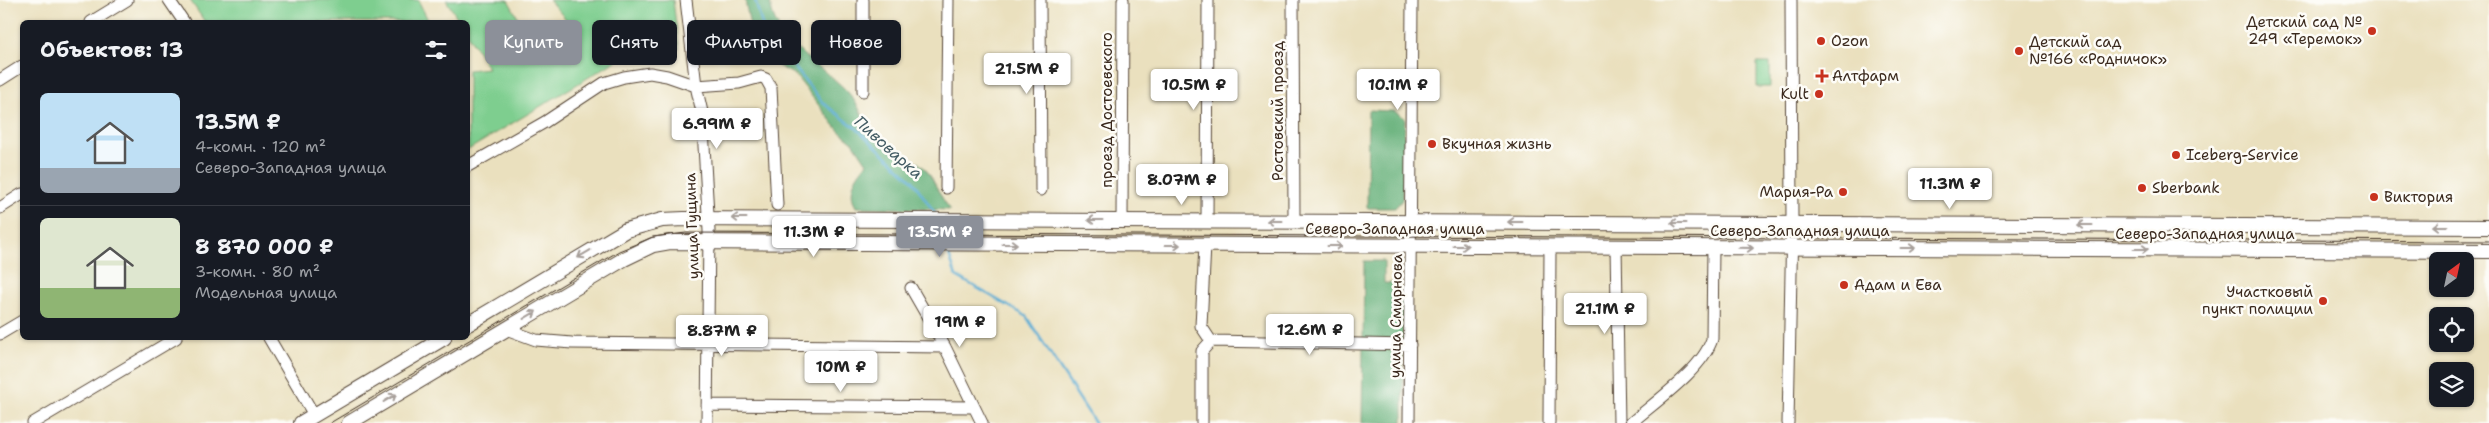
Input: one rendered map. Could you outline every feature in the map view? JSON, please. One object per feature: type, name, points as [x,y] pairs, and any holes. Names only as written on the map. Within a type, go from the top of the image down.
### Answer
[{"type":"main road","name":"Северо-Западная улица","points":[[470,323],[626,230],[662,220],[954,219],[2489,227]]},
{"type":"main road","name":"Северо-Западная улица","points":[[349,423],[638,251],[670,242],[2489,251]]},
{"type":"main road","points":[[301,423],[441,340]]},
{"type":"street","points":[[94,20],[127,0]]},
{"type":"street","points":[[170,0],[183,20]]},
{"type":"street","name":"улица Гущина","points":[[686,0],[696,86],[702,112],[708,219],[707,423]]},
{"type":"street","points":[[863,0],[863,90]]},
{"type":"street","points":[[946,188],[948,0]]},
{"type":"street","points":[[1040,0],[1041,190]]},
{"type":"street","name":"проезд Достоевского","points":[[1122,220],[1123,0]]},
{"type":"street","points":[[1207,221],[1208,0]]},
{"type":"street","name":"Ростовский проезд","points":[[1293,0],[1294,221]]},
{"type":"street","name":"улица Смирнова","points":[[1409,423],[1412,246],[1412,0]]},
{"type":"street","points":[[1788,423],[1792,223],[1791,0]]},
{"type":"street","points":[[0,80],[20,67]]},
{"type":"street","points":[[470,165],[545,122],[604,83],[624,77],[650,73],[667,76],[696,86],[739,83],[761,77],[766,80],[771,88],[777,205]]},
{"type":"street","points":[[0,208],[20,195]]},
{"type":"street","points":[[1205,245],[1201,326],[1211,341]]},
{"type":"street","points":[[1549,423],[1550,246]]},
{"type":"street","points":[[1616,246],[1619,423]]},
{"type":"street","points":[[1631,423],[1686,374],[1709,349],[1712,339],[1713,247]]},
{"type":"street","points":[[911,288],[945,347],[982,423]]},
{"type":"street","points":[[0,334],[20,322]]},
{"type":"street","points":[[506,329],[536,340],[572,343],[945,347]]},
{"type":"street","points":[[33,423],[173,340]]},
{"type":"street","points":[[270,340],[314,415]]},
{"type":"street","points":[[1202,423],[1202,351],[1211,341],[1410,344]]},
{"type":"street","points":[[707,405],[974,407]]},
{"type":"green space","points":[[190,0],[418,0],[428,20],[204,20]]},
{"type":"green space","points":[[446,0],[508,0],[519,20],[485,20],[485,63],[470,38],[470,20],[459,20]]},
{"type":"green space","points":[[549,0],[673,0],[675,20],[592,20],[592,65],[609,65],[470,149],[470,70],[488,68],[486,65],[582,65],[582,20],[567,20]]},
{"type":"green space","points":[[745,0],[770,0],[775,20],[749,20]]},
{"type":"green space","points":[[677,33],[679,49],[677,49]]},
{"type":"green space","points":[[801,52],[811,60],[811,65],[817,65],[847,91],[856,103],[871,131],[881,143],[911,158],[927,171],[951,210],[856,207],[853,201],[852,189],[856,178],[867,163],[853,142],[839,131],[795,75],[777,65],[801,65]]},
{"type":"green space","points":[[1757,63],[1770,63],[1770,87],[1757,87]]},
{"type":"green space","points":[[1368,110],[1394,111],[1405,118],[1402,200],[1395,208],[1367,208]]},
{"type":"green space","points":[[1364,261],[1384,261],[1384,283],[1396,283],[1403,290],[1403,423],[1362,423]]},
{"type":"waterway","name":"Пивоварка","points":[[755,0],[763,28],[823,103],[856,128],[913,181],[936,215]]},
{"type":"waterway","name":"Пивоварка","points":[[939,225],[944,239]]},
{"type":"waterway","name":"Пивоварка","points":[[947,249],[956,276],[1026,316],[1095,423]]},
{"type":"tram line","points":[[470,340],[619,251],[653,237],[686,233],[2489,241]]},
{"type":"tram line","points":[[330,423],[469,340]]},
{"type":"place","name":"Детский сад № 249 «Теремок»","points":[[2372,31]]},
{"type":"place","name":"Ozon","points":[[1821,41]]},
{"type":"place","name":"Детский сад №166 «Родничок»","points":[[2019,51]]},
{"type":"place","name":"Алтфарм","points":[[1822,76]]},
{"type":"place","name":"Kult","points":[[1819,94]]},
{"type":"place","name":"Вкучная жизнь","points":[[1432,144]]},
{"type":"place","name":"Iceberg-Service","points":[[2176,155]]},
{"type":"place","name":"Sberbank","points":[[2142,188]]},
{"type":"place","name":"Мария-Ра","points":[[1843,192]]},
{"type":"place","name":"Виктория","points":[[2374,197]]},
{"type":"place","name":"Адам и Ева","points":[[1844,285]]},
{"type":"place","name":"Участковый пункт полиции","points":[[2323,301]]}]
